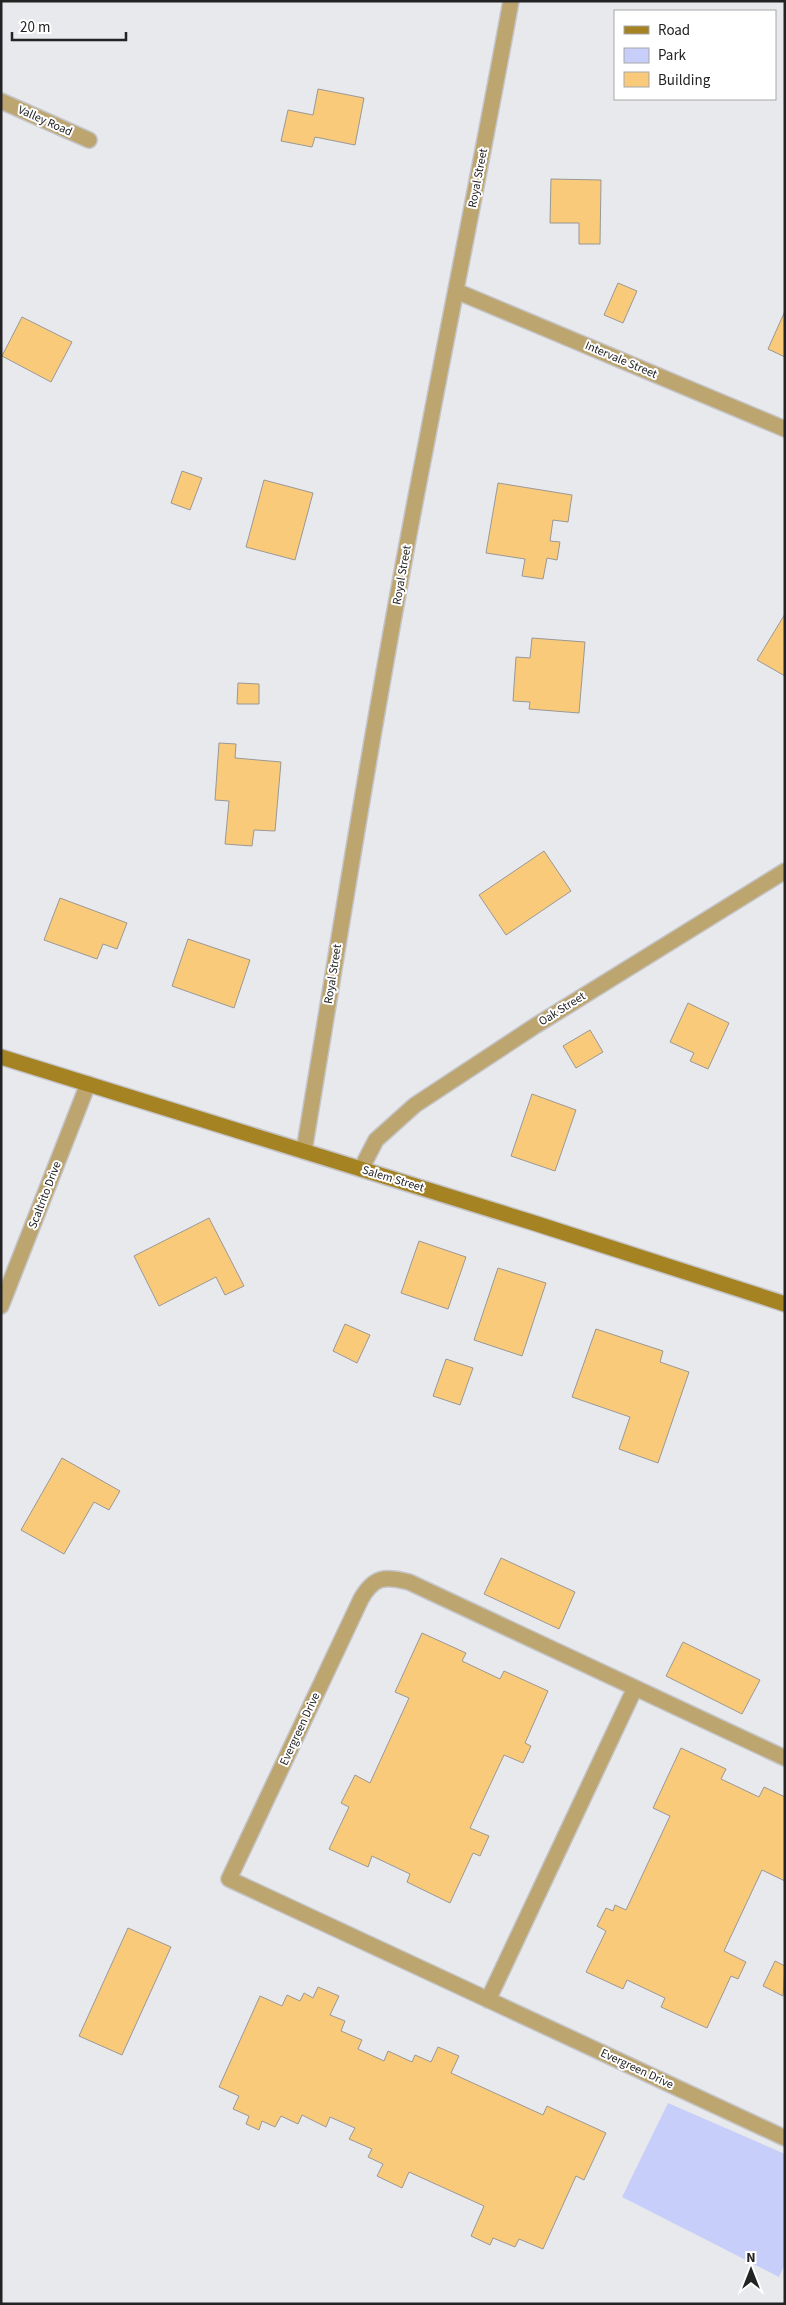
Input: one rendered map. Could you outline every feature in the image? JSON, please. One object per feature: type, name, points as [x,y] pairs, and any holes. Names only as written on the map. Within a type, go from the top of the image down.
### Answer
[{"type":"street","name":"Royal Street","points":[[304,1151],[369,758],[510,1]]},
{"type":"street","name":"Valley Road","points":[[1,101],[89,140]]},
{"type":"street","name":"Intervale Street","points":[[456,292],[785,429]]},
{"type":"street","name":"Oak Street","points":[[362,1169],[376,1140],[416,1104],[534,1026],[785,871]]},
{"type":"street","name":"Salem Street","points":[[1,1057],[362,1169],[785,1304]]},
{"type":"street","name":"Scaltrito Drive","points":[[1,1306],[88,1084]]},
{"type":"street","name":"Evergreen Drive","points":[[785,1758],[409,1582],[395,1578],[380,1579],[368,1587],[362,1598],[229,1879],[785,2138]]},
{"type":"street","points":[[488,2000],[635,1688]]},
{"type":"green space","points":[[668,2103],[785,2154],[785,2264],[779,2277],[622,2197]]},
{"type":"building","points":[[318,89],[364,98],[355,145],[315,137],[312,147],[281,141],[288,110],[313,115]]},
{"type":"building","points":[[551,179],[601,180],[600,244],[579,244],[579,223],[550,223]]},
{"type":"building","points":[[618,283],[637,291],[623,323],[604,315]]},
{"type":"building","points":[[785,311],[785,357],[768,349]]},
{"type":"building","points":[[22,317],[72,342],[51,382],[2,356]]},
{"type":"building","points":[[182,471],[202,478],[190,510],[171,503]]},
{"type":"building","points":[[264,480],[313,493],[295,560],[246,547]]},
{"type":"building","points":[[498,483],[572,495],[568,522],[553,520],[550,541],[560,542],[557,560],[547,558],[543,579],[522,576],[525,559],[486,553]]},
{"type":"building","points":[[785,614],[785,676],[757,660]]},
{"type":"building","points":[[532,638],[585,642],[579,713],[529,709],[530,702],[513,701],[516,657],[530,658]]},
{"type":"building","points":[[238,683],[259,684],[259,704],[237,704]]},
{"type":"building","points":[[219,743],[236,744],[235,758],[281,762],[275,831],[254,830],[252,846],[225,844],[229,801],[215,800]]},
{"type":"building","points":[[544,851],[571,891],[506,935],[479,895]]},
{"type":"building","points":[[60,898],[127,923],[117,949],[103,944],[97,959],[44,940]]},
{"type":"building","points":[[188,939],[250,960],[234,1008],[172,986]]},
{"type":"building","points":[[688,1003],[729,1023],[708,1069],[690,1061],[694,1053],[670,1042]]},
{"type":"building","points":[[590,1030],[603,1052],[576,1068],[563,1046]]},
{"type":"building","points":[[532,1094],[576,1110],[555,1171],[511,1156]]},
{"type":"building","points":[[209,1218],[244,1286],[225,1295],[216,1277],[159,1306],[134,1256]]},
{"type":"building","points":[[419,1241],[466,1257],[448,1309],[401,1293]]},
{"type":"building","points":[[498,1268],[546,1283],[522,1356],[474,1340]]},
{"type":"building","points":[[345,1324],[370,1335],[357,1363],[333,1351]]},
{"type":"building","points":[[596,1329],[663,1351],[660,1362],[689,1372],[658,1463],[619,1449],[630,1417],[572,1397]]},
{"type":"building","points":[[446,1359],[473,1368],[460,1405],[433,1396]]},
{"type":"building","points":[[62,1458],[120,1491],[109,1510],[94,1502],[64,1554],[21,1530]]},
{"type":"building","points":[[501,1558],[575,1592],[559,1629],[484,1594]]},
{"type":"building","points":[[422,1633],[466,1653],[462,1661],[500,1679],[504,1671],[548,1691],[525,1743],[531,1746],[523,1763],[504,1755],[470,1828],[489,1836],[480,1856],[473,1853],[450,1903],[407,1882],[410,1874],[372,1856],[368,1867],[329,1849],[349,1807],[341,1803],[355,1775],[370,1783],[409,1698],[395,1692]]},
{"type":"building","points":[[683,1642],[760,1680],[742,1714],[666,1676]]},
{"type":"building","points":[[681,1748],[726,1769],[721,1779],[759,1797],[764,1787],[785,1797],[785,1881],[762,1870],[724,1951],[746,1962],[738,1979],[731,1976],[707,2028],[661,2007],[665,1998],[627,1980],[623,1989],[586,1972],[606,1931],[597,1926],[606,1908],[613,1911],[615,1905],[626,1910],[670,1816],[653,1808]]},
{"type":"building","points":[[128,1928],[171,1947],[122,2055],[79,2036]]},
{"type":"building","points":[[775,1961],[785,1966],[783,1996],[763,1986]]},
{"type":"building","points":[[318,1987],[339,1996],[330,2015],[345,2021],[341,2031],[362,2040],[358,2049],[384,2061],[388,2051],[412,2062],[415,2055],[431,2062],[438,2047],[459,2056],[451,2073],[543,2115],[547,2106],[606,2133],[584,2180],[576,2176],[543,2249],[519,2239],[515,2247],[493,2238],[490,2245],[471,2236],[484,2206],[409,2172],[402,2188],[377,2176],[383,2164],[368,2157],[372,2149],[349,2139],[355,2128],[330,2117],[326,2127],[302,2115],[298,2124],[281,2116],[275,2127],[262,2121],[259,2130],[246,2124],[249,2116],[233,2109],[239,2096],[219,2087],[260,1996],[282,2006],[287,1995],[300,2001],[304,1993],[313,1998]]}]
